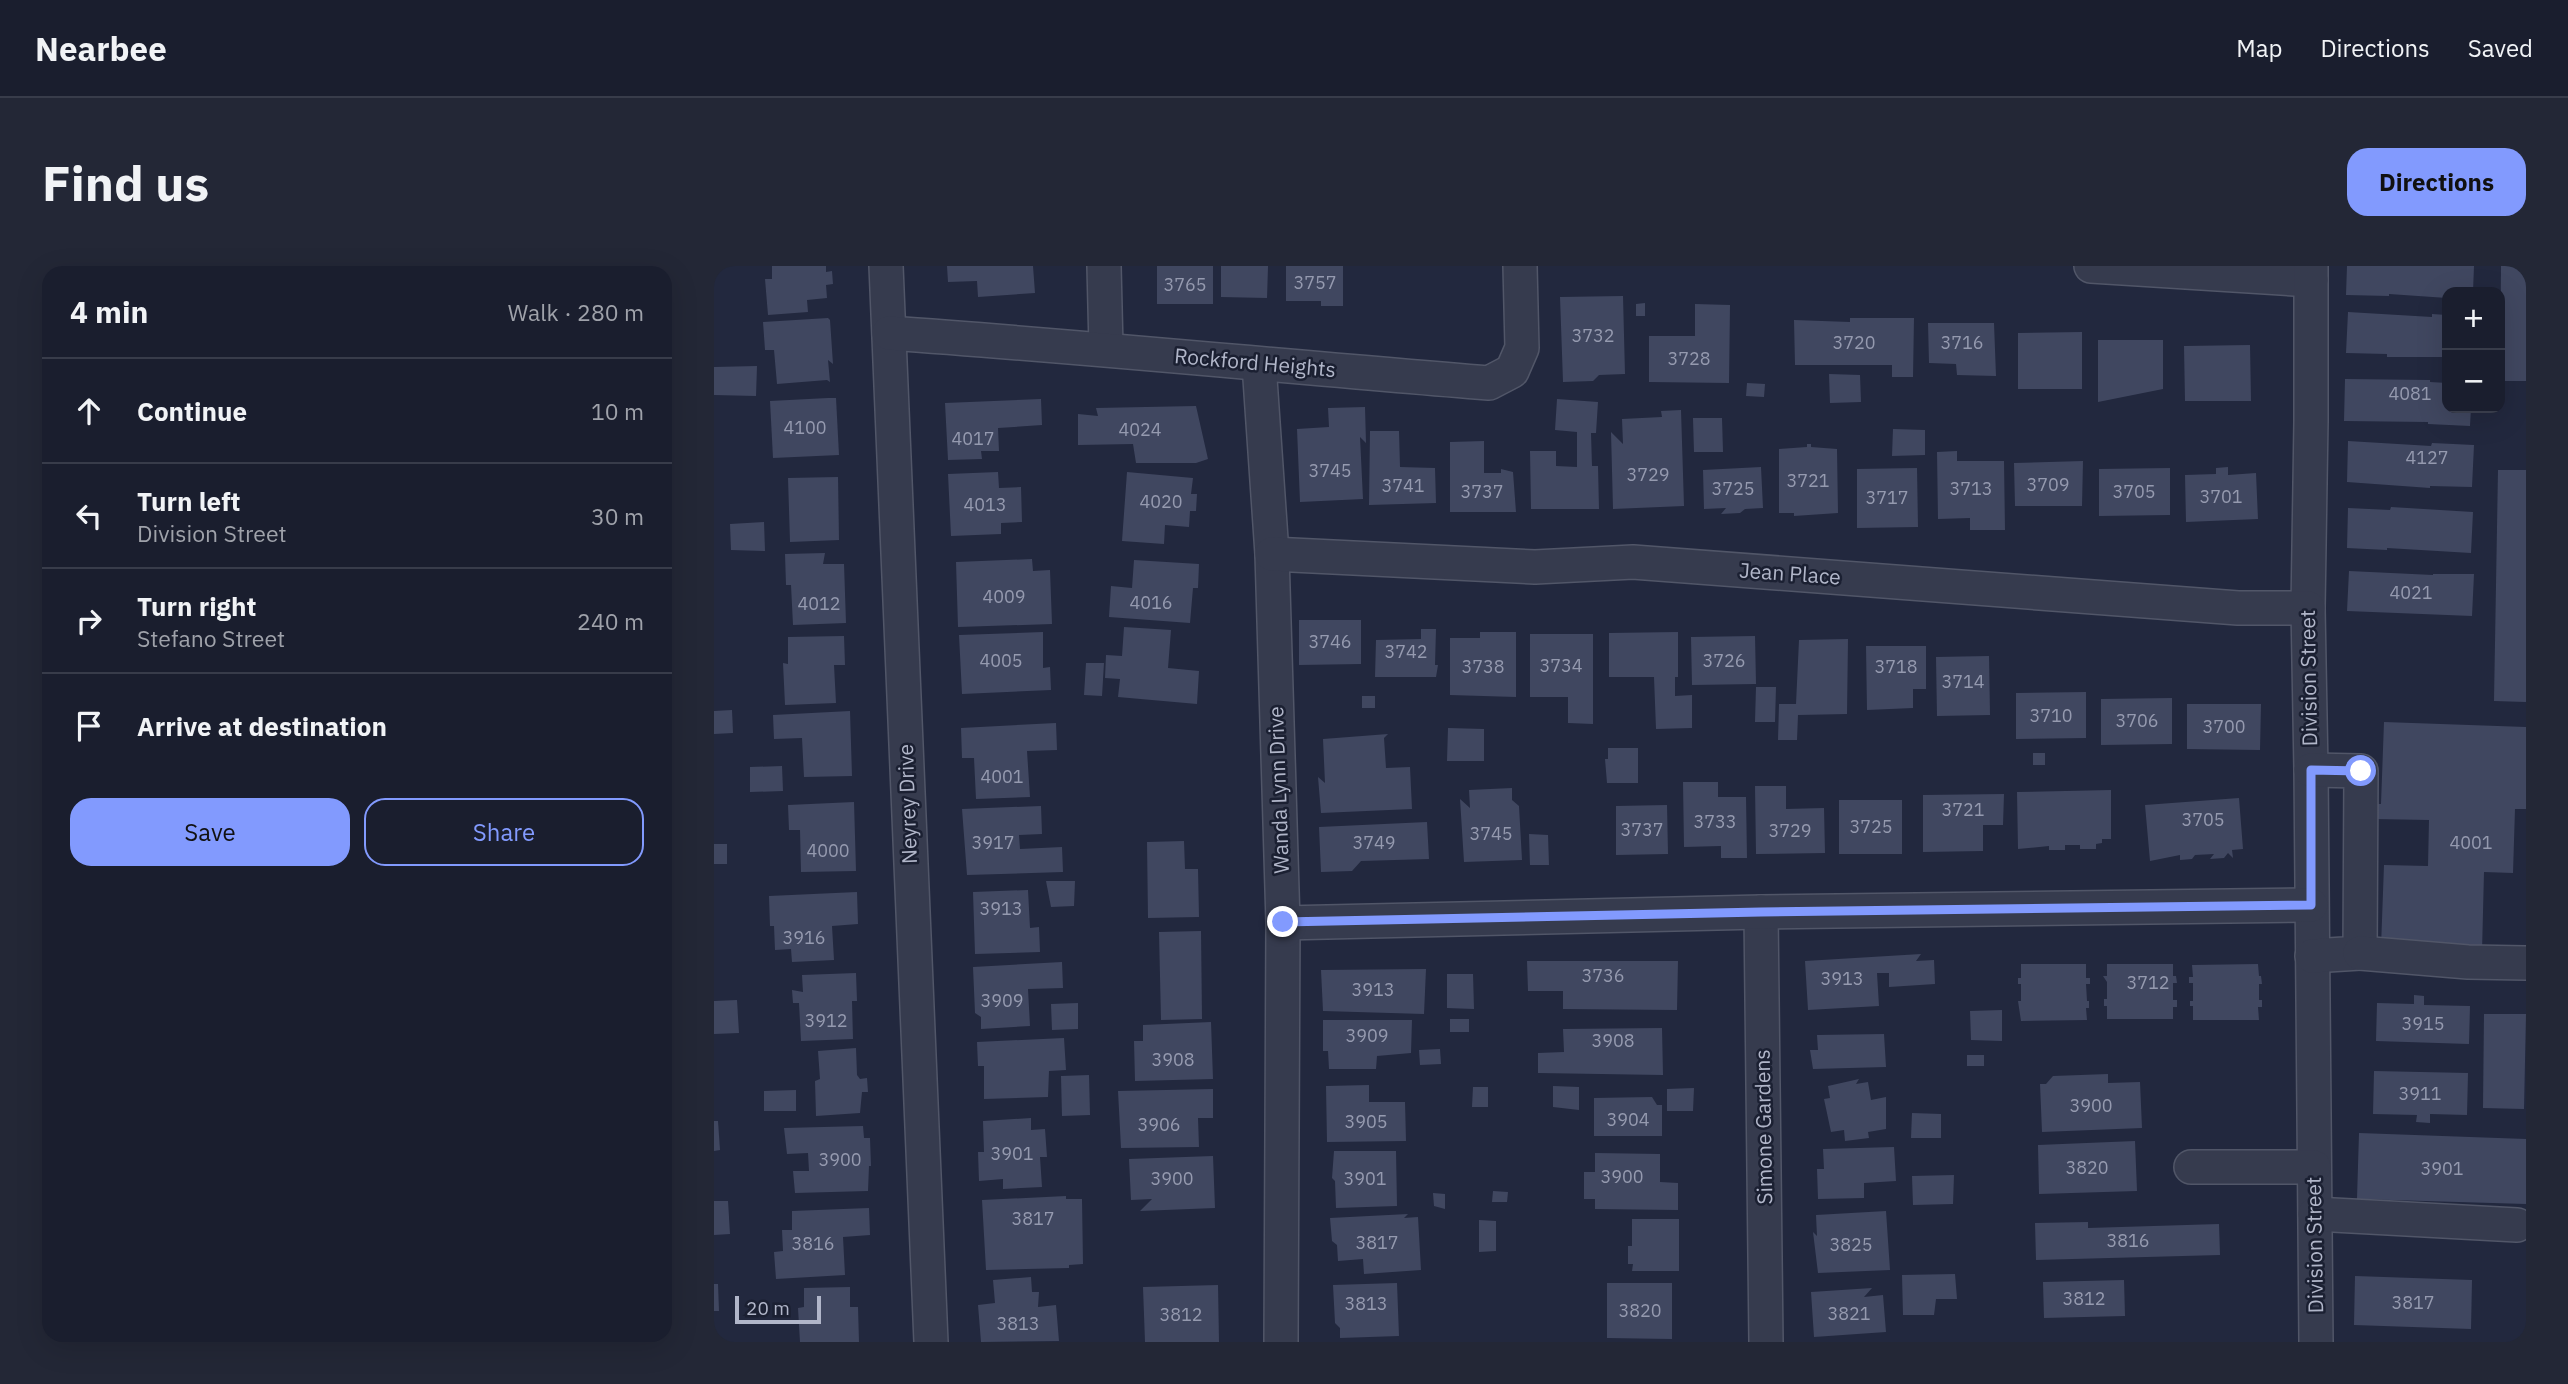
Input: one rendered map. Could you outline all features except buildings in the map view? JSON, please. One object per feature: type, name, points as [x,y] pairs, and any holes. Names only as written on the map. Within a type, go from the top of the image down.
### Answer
[{"type":"street","name":"Neyrey Drive","points":[[886,266],[931,1342]]},
{"type":"street","points":[[1104,266],[1106,348]]},
{"type":"street","name":"Rockford Heights","points":[[889,333],[1106,348],[1489,383],[1512,371],[1522,348],[1520,266]]},
{"type":"street","points":[[2091,266],[2311,273]]},
{"type":"street","name":"Division Street","points":[[2311,273],[2308,608],[2316,1342]]},
{"type":"street","name":"Wanda Lynn Drive","points":[[1259,364],[1272,554],[1283,922],[1282,1342]]},
{"type":"street","name":"Jean Place","points":[[1272,554],[1535,567],[1633,562],[2238,608],[2308,608]]},
{"type":"street","points":[[2311,770],[2361,771],[2360,953]]},
{"type":"street","points":[[1283,922],[2311,905]]},
{"type":"street","name":"Simone Gardens","points":[[1761,912],[1766,1342]]},
{"type":"street","points":[[2312,956],[2360,953],[2468,962],[2526,962]]},
{"type":"street","points":[[2192,1167],[2314,1167]]},
{"type":"street","points":[[2315,1214],[2517,1225]]},
{"type":"route","points":[[1283,922],[2311,905],[2311,770],[2361,771]]}]
